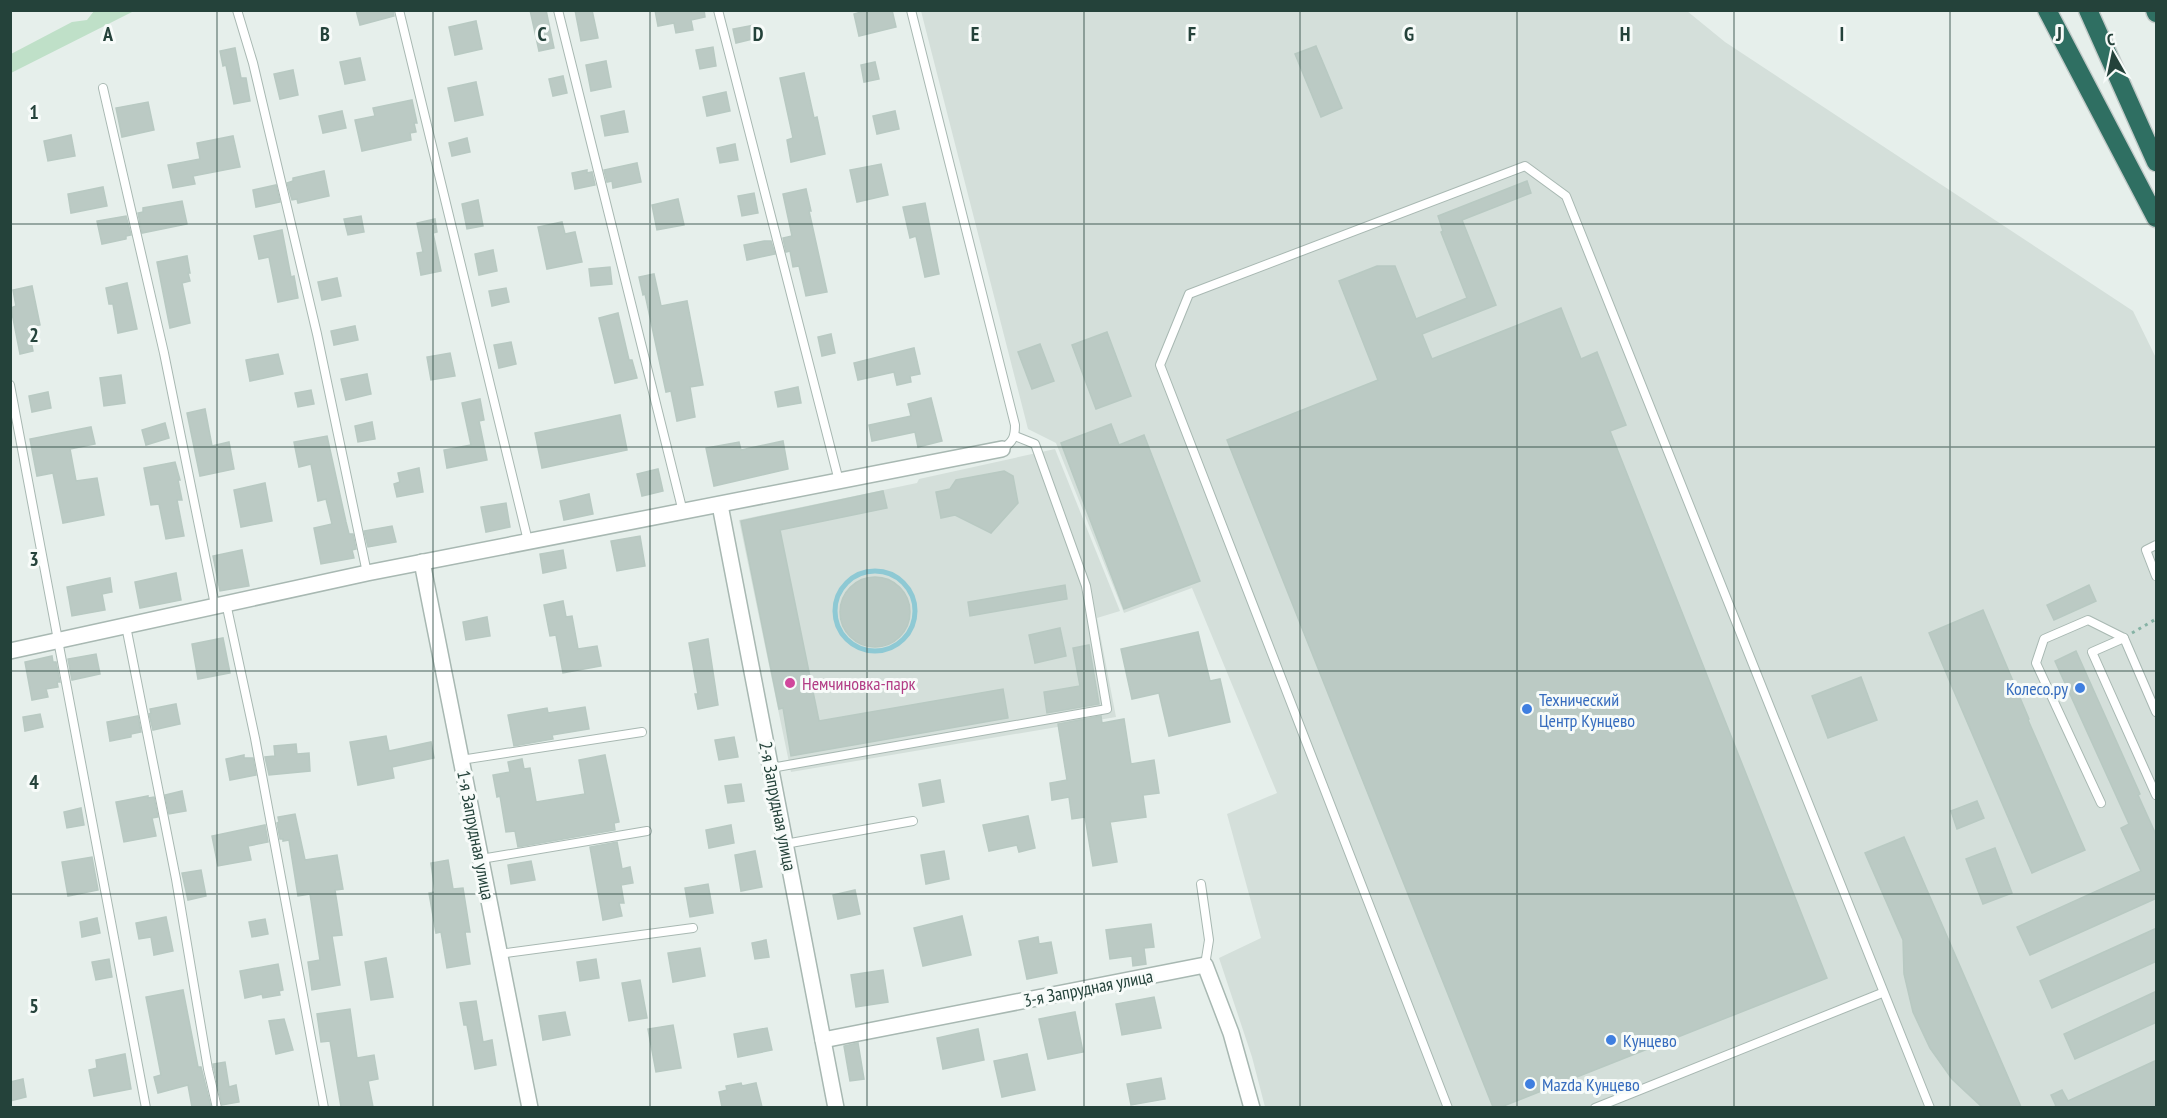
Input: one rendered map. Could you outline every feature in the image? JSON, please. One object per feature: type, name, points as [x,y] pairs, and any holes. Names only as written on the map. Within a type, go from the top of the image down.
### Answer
[{"type":"highway","points":[[2047,10],[2157,218]]},
{"type":"highway","points":[[2088,10],[2157,162]]},
{"type":"street","points":[[10,651],[367,573],[1002,449]]},
{"type":"street","name":"2-я Запрудная улица","points":[[720,505],[836,1107]]},
{"type":"street","name":"1-я Запрудная улица","points":[[422,562],[530,1107]]},
{"type":"street","points":[[1205,965],[1231,1033],[1252,1107]]},
{"type":"street","name":"3-я Запрудная улица","points":[[823,1040],[1205,965]]},
{"type":"lane","points":[[237,10],[254,63],[317,334],[367,573]]},
{"type":"lane","points":[[399,10],[528,541]]},
{"type":"lane","points":[[558,10],[683,512]]},
{"type":"lane","points":[[718,10],[839,481]]},
{"type":"lane","points":[[911,10],[1015,425],[1016,436],[1002,449]]},
{"type":"lane","points":[[103,88],[220,604],[255,738],[324,1107]]},
{"type":"lane","points":[[1448,1107],[1160,365],[1189,294],[1525,166],[1566,196],[1882,993],[1930,1107]]},
{"type":"lane","points":[[10,386],[60,640],[146,1107]]},
{"type":"lane","points":[[771,768],[1107,710],[1086,586],[1035,444],[1016,436]]},
{"type":"lane","points":[[2157,545],[2146,550],[2157,576]]},
{"type":"lane","points":[[2101,803],[2036,663],[2044,639],[2088,620],[2124,638],[2157,712]]},
{"type":"lane","points":[[126,626],[176,879],[216,1107]]},
{"type":"lane","points":[[2124,638],[2092,652],[2157,795]]},
{"type":"lane","points":[[461,760],[642,732]]},
{"type":"lane","points":[[785,844],[913,821]]},
{"type":"lane","points":[[481,859],[647,831]]},
{"type":"lane","points":[[1202,884],[1209,940],[1205,965]]},
{"type":"lane","points":[[499,954],[693,928]]},
{"type":"lane","points":[[1595,1107],[1882,993]]},
{"type":"path","points":[[2124,638],[2157,619]]},
{"type":"shaded area","points":[[921,11],[1687,11],[1725,42],[2133,311],[2156,358],[2156,1107],[1265,1107],[1252,1057],[1219,958],[1261,938],[1227,814],[1277,793],[1192,588],[1124,613],[1056,443],[1028,429]]},
{"type":"shaded area","points":[[1055,449],[1120,611],[1097,618],[1116,717],[791,772],[739,520],[917,483],[919,479]]},
{"type":"green space","points":[[94,11],[134,11],[11,73],[11,54],[72,22],[87,20]]},
{"type":"building","points":[[356,10],[393,10],[394,16],[360,25]]},
{"type":"building","points":[[530,10],[546,10],[554,48],[539,51]]},
{"type":"building","points":[[575,10],[592,10],[598,38],[581,41]]},
{"type":"building","points":[[655,10],[704,10],[705,17],[691,20],[693,30],[676,33],[674,23],[658,26]]},
{"type":"building","points":[[868,10],[892,10],[896,27],[859,36],[854,14]]},
{"type":"building","points":[[476,21],[482,49],[455,55],[449,27]]},
{"type":"building","points":[[754,25],[757,38],[736,43],[733,29]]},
{"type":"building","points":[[1316,46],[1342,108],[1321,117],[1295,54]]},
{"type":"building","points":[[713,47],[716,66],[700,69],[696,50]]},
{"type":"building","points":[[235,48],[241,78],[246,78],[250,101],[234,104],[226,65],[223,66],[220,51]]},
{"type":"building","points":[[360,58],[365,80],[345,84],[340,62]]},
{"type":"building","points":[[606,61],[611,87],[591,91],[586,65]]},
{"type":"building","points":[[875,62],[879,79],[864,82],[861,65]]},
{"type":"building","points":[[293,70],[298,95],[280,99],[274,74]]},
{"type":"building","points":[[804,73],[825,154],[791,162],[787,140],[793,138],[780,78]]},
{"type":"building","points":[[563,76],[567,93],[553,96],[549,79]]},
{"type":"building","points":[[476,82],[483,115],[455,121],[448,88]]},
{"type":"building","points":[[726,92],[730,111],[707,116],[703,97]]},
{"type":"building","points":[[412,100],[417,123],[414,123],[416,132],[410,133],[411,140],[362,151],[355,120],[375,116],[373,108]]},
{"type":"building","points":[[148,102],[154,130],[122,137],[116,108]]},
{"type":"building","points":[[342,111],[346,128],[323,133],[319,116]]},
{"type":"building","points":[[624,111],[628,132],[605,136],[601,116]]},
{"type":"building","points":[[895,111],[899,129],[877,134],[873,116]]},
{"type":"building","points":[[71,135],[75,156],[48,161],[44,141]]},
{"type":"building","points":[[233,136],[240,167],[193,176],[195,184],[173,188],[168,165],[200,159],[197,143]]},
{"type":"building","points":[[467,138],[470,152],[452,156],[449,143]]},
{"type":"building","points":[[735,144],[738,160],[720,163],[717,148]]},
{"type":"building","points":[[637,163],[641,182],[613,188],[612,181],[607,182],[604,170]]},
{"type":"building","points":[[881,164],[888,195],[857,202],[850,170]]},
{"type":"building","points":[[587,170],[587,173],[592,172],[595,185],[575,189],[572,173]]},
{"type":"building","points":[[324,171],[329,196],[298,203],[297,199],[292,200],[287,183],[293,181],[293,178]]},
{"type":"building","name":"Технический Центр Кунцево","points":[[1527,181],[1531,193],[1462,220],[1496,305],[1422,334],[1432,359],[1561,308],[1581,359],[1597,352],[1626,425],[1610,431],[1827,978],[1501,1107],[1493,1107],[1227,440],[1378,380],[1339,281],[1377,266],[1395,266],[1416,319],[1467,298],[1441,232],[1443,231],[1438,216]]},
{"type":"building","points":[[276,185],[280,202],[256,207],[253,190]]},
{"type":"building","points":[[103,187],[107,206],[71,213],[68,194]]},
{"type":"building","points":[[806,189],[827,292],[806,296],[799,266],[793,267],[790,251],[786,252],[783,238],[792,236],[783,194]]},
{"type":"building","points":[[754,193],[758,213],[742,216],[738,196]]},
{"type":"building","points":[[678,199],[684,225],[657,230],[652,205]]},
{"type":"building","points":[[478,200],[483,226],[467,229],[462,204]]},
{"type":"building","points":[[182,201],[187,224],[142,233],[138,213],[143,212],[143,208]]},
{"type":"building","points":[[925,203],[939,274],[925,277],[916,236],[910,238],[903,207]]},
{"type":"building","points":[[126,216],[131,235],[126,236],[126,239],[102,244],[97,221]]},
{"type":"building","points":[[361,216],[364,232],[348,235],[344,219]]},
{"type":"building","points":[[435,219],[437,232],[433,233],[441,271],[421,275],[417,253],[423,252],[417,223]]},
{"type":"building","points":[[562,222],[565,234],[575,232],[582,262],[547,269],[538,227]]},
{"type":"building","points":[[282,230],[291,277],[294,276],[298,298],[278,302],[269,257],[259,259],[254,236]]},
{"type":"building","points":[[771,241],[775,254],[747,260],[744,245]]},
{"type":"building","points":[[493,250],[497,271],[479,275],[475,254]]},
{"type":"building","points":[[187,256],[190,281],[182,283],[190,323],[170,328],[157,262]]},
{"type":"building","points":[[610,267],[612,284],[591,286],[589,269]]},
{"type":"building","points":[[654,274],[661,306],[687,301],[703,385],[690,387],[695,417],[677,421],[671,391],[666,392],[645,294],[643,295],[639,277]]},
{"type":"building","points":[[337,278],[341,296],[322,300],[318,282]]},
{"type":"building","points":[[127,283],[137,329],[118,333],[113,304],[109,304],[106,288]]},
{"type":"building","points":[[32,286],[40,325],[28,327],[33,351],[20,354],[11,308],[16,306],[13,290]]},
{"type":"building","points":[[506,288],[509,302],[492,306],[489,291]]},
{"type":"building","points":[[618,313],[629,360],[632,360],[637,378],[615,383],[599,318]]},
{"type":"building","points":[[355,326],[358,340],[334,345],[331,331]]},
{"type":"building","points":[[1107,332],[1131,396],[1096,409],[1072,345]]},
{"type":"building","points":[[831,334],[835,353],[822,356],[818,337]]},
{"type":"building","points":[[511,342],[516,364],[499,368],[494,345]]},
{"type":"building","points":[[1040,344],[1054,381],[1032,389],[1018,352]]},
{"type":"building","points":[[914,348],[920,374],[910,376],[911,382],[897,385],[894,372],[858,380],[854,363]]},
{"type":"building","points":[[450,353],[455,376],[431,380],[427,357]]},
{"type":"building","points":[[278,354],[283,374],[250,381],[246,360]]},
{"type":"building","points":[[367,374],[371,394],[346,400],[341,379]]},
{"type":"building","points":[[121,375],[125,403],[104,406],[100,378]]},
{"type":"building","points":[[798,387],[801,403],[778,407],[775,392]]},
{"type":"building","points":[[311,390],[314,404],[298,407],[295,393]]},
{"type":"building","points":[[48,392],[51,408],[32,412],[29,396]]},
{"type":"building","points":[[931,398],[942,441],[918,447],[915,432],[872,441],[869,425],[911,416],[908,404]]},
{"type":"building","points":[[480,399],[484,420],[479,421],[487,460],[447,468],[444,450],[471,445],[462,403]]},
{"type":"building","points":[[205,409],[212,446],[229,442],[234,469],[200,476],[187,413]]},
{"type":"building","points":[[620,415],[627,450],[542,468],[535,433]]},
{"type":"building","points":[[372,422],[375,439],[358,442],[355,426]]},
{"type":"building","points":[[165,423],[169,438],[146,445],[142,430]]},
{"type":"building","points":[[1111,424],[1119,445],[1144,435],[1200,581],[1124,609],[1061,443]]},
{"type":"building","points":[[91,427],[95,444],[70,449],[76,481],[97,478],[104,515],[63,523],[53,473],[37,476],[30,439]]},
{"type":"building","points":[[327,436],[349,534],[353,534],[356,549],[352,550],[354,558],[321,564],[314,528],[332,524],[326,499],[318,501],[311,464],[299,467],[294,442]]},
{"type":"building","points":[[783,441],[788,469],[714,486],[706,448],[739,442],[741,450]]},
{"type":"building","points":[[175,462],[180,480],[178,480],[182,500],[177,500],[184,536],[166,539],[159,504],[151,505],[144,468]]},
{"type":"building","points":[[419,468],[423,492],[397,497],[394,484],[400,482],[398,473]]},
{"type":"building","points":[[658,469],[663,491],[642,496],[637,474]]},
{"type":"building","points":[[1004,471],[1013,476],[1018,503],[991,533],[955,515],[941,518],[936,492],[950,489],[956,480]]},
{"type":"building","points":[[265,483],[272,521],[241,527],[234,490]]},
{"type":"building","points":[[883,491],[887,508],[780,530],[819,721],[1003,689],[1008,718],[791,756],[783,708],[779,709],[741,521]]},
{"type":"building","points":[[589,494],[593,514],[564,520],[560,501]]},
{"type":"building","points":[[506,503],[510,527],[486,532],[481,507]]},
{"type":"building","points":[[392,526],[396,542],[368,547],[364,531]]},
{"type":"building","points":[[640,536],[645,566],[617,571],[611,541]]},
{"type":"building","points":[[242,550],[249,586],[220,591],[213,556]]},
{"type":"building","points":[[563,550],[566,568],[543,573],[540,554]]},
{"type":"building","points":[[176,573],[181,600],[140,608],[135,582]]},
{"type":"building","points":[[875,577],[894,583],[904,593],[910,612],[904,631],[894,641],[875,647],[856,641],[846,631],[840,612],[846,593],[856,583]]},
{"type":"building","points":[[110,578],[112,592],[102,594],[105,610],[72,616],[67,587]]},
{"type":"building","points":[[1065,585],[1067,599],[970,616],[968,602]]},
{"type":"building","points":[[2089,585],[2096,601],[2054,620],[2047,605]]},
{"type":"building","points":[[563,601],[566,617],[572,616],[578,649],[597,646],[601,666],[563,673],[556,635],[550,636],[544,605]]},
{"type":"building","points":[[1983,610],[2085,850],[2032,873],[1929,633]]},
{"type":"building","points":[[487,617],[490,636],[466,640],[463,622]]},
{"type":"building","points":[[1060,628],[1066,656],[1035,663],[1029,635]]},
{"type":"building","points":[[1198,632],[1210,681],[1220,679],[1230,722],[1169,736],[1159,693],[1132,699],[1121,649]]},
{"type":"building","points":[[223,638],[230,673],[198,679],[192,644]]},
{"type":"building","points":[[708,639],[718,705],[698,709],[695,694],[698,694],[689,643]]},
{"type":"building","points":[[1089,645],[1099,704],[1047,713],[1044,692],[1080,686],[1073,648]]},
{"type":"building","points":[[2076,651],[2157,837],[2157,898],[2030,955],[2017,927],[2141,871],[2121,828],[2129,824],[2055,661]]},
{"type":"building","points":[[96,654],[100,674],[72,680],[68,659]]},
{"type":"building","points":[[52,656],[53,662],[56,662],[60,682],[57,682],[58,687],[46,689],[48,697],[32,700],[25,662]]},
{"type":"building","points":[[1861,677],[1877,720],[1828,738],[1812,696]]},
{"type":"building","points":[[176,704],[180,724],[153,730],[150,709]]},
{"type":"building","points":[[585,707],[589,729],[552,735],[553,739],[514,746],[508,715],[547,708],[548,713]]},
{"type":"building","points":[[40,714],[43,727],[25,731],[23,717]]},
{"type":"building","points":[[138,716],[141,732],[131,734],[131,737],[110,741],[107,722]]},
{"type":"building","points":[[1101,716],[1102,723],[1124,719],[1131,764],[1154,760],[1159,793],[1143,795],[1146,817],[1110,822],[1117,862],[1093,866],[1085,817],[1072,819],[1069,797],[1052,800],[1050,783],[1067,780],[1058,724]]},
{"type":"building","points":[[386,736],[389,751],[431,742],[434,758],[392,767],[394,778],[358,785],[350,742]]},
{"type":"building","points":[[734,737],[738,757],[719,760],[715,740]]},
{"type":"building","points":[[296,744],[297,754],[309,753],[310,771],[269,775],[265,757],[275,756],[274,746]]},
{"type":"building","points":[[244,755],[244,758],[253,758],[256,775],[230,780],[226,759]]},
{"type":"building","points":[[605,755],[619,822],[614,823],[615,830],[518,847],[515,831],[506,832],[500,796],[497,797],[493,775],[510,772],[508,762],[522,759],[524,769],[530,768],[536,802],[585,794],[579,760]]},
{"type":"building","points":[[940,780],[944,802],[923,806],[919,784]]},
{"type":"building","points":[[741,784],[744,801],[728,803],[725,786]]},
{"type":"building","points":[[182,791],[186,811],[169,814],[165,795]]},
{"type":"building","points":[[148,796],[148,798],[154,797],[158,817],[152,818],[156,836],[124,842],[116,802]]},
{"type":"building","points":[[1977,801],[1984,818],[1957,829],[1951,811]]},
{"type":"building","points":[[81,808],[84,825],[67,828],[64,812]]},
{"type":"building","points":[[295,814],[305,860],[337,855],[343,889],[335,890],[342,935],[332,936],[340,985],[312,990],[308,962],[320,960],[310,894],[298,896],[289,840],[280,839],[277,823],[279,822],[278,817]]},
{"type":"building","points":[[1028,816],[1035,848],[1019,852],[1017,845],[989,851],[983,825]]},
{"type":"building","points":[[265,825],[268,842],[248,846],[251,860],[218,866],[212,836]]},
{"type":"building","points":[[731,825],[734,843],[709,848],[706,830]]},
{"type":"building","points":[[1904,837],[2021,1107],[1981,1106],[1952,1079],[1930,1048],[1913,1012],[1904,974],[1903,940],[1865,853]]},
{"type":"building","points":[[617,842],[622,869],[630,867],[633,883],[621,885],[624,903],[619,903],[622,916],[603,920],[590,847]]},
{"type":"building","points":[[1995,848],[2012,893],[1983,904],[1966,859]]},
{"type":"building","points":[[755,851],[762,887],[741,891],[735,855]]},
{"type":"building","points":[[944,851],[949,879],[926,884],[921,855]]},
{"type":"building","points":[[92,857],[98,890],[68,896],[62,862]]},
{"type":"building","points":[[448,860],[453,889],[463,888],[470,932],[465,932],[470,964],[447,968],[441,932],[436,933],[429,893],[435,892],[431,863]]},
{"type":"building","points":[[531,861],[535,880],[511,884],[508,865]]},
{"type":"building","points":[[201,870],[206,896],[188,900],[182,873]]},
{"type":"building","points":[[708,884],[713,913],[690,917],[685,888]]},
{"type":"building","points":[[855,890],[860,914],[838,919],[833,895]]},
{"type":"building","points":[[962,916],[971,955],[923,966],[914,928]]},
{"type":"building","points":[[166,917],[173,951],[154,955],[151,937],[139,939],[136,923]]},
{"type":"building","points":[[97,918],[100,933],[82,937],[80,922]]},
{"type":"building","points":[[265,919],[268,934],[252,937],[249,922]]},
{"type":"building","points":[[1151,924],[1154,947],[1144,948],[1146,964],[1133,966],[1132,956],[1110,959],[1106,930]]},
{"type":"building","points":[[2157,928],[2157,961],[2052,1008],[2040,981]]},
{"type":"building","points":[[1038,937],[1039,944],[1051,942],[1057,973],[1027,979],[1019,941]]},
{"type":"building","points":[[766,940],[769,957],[755,959],[752,943]]},
{"type":"building","points":[[700,948],[705,976],[673,982],[668,953]]},
{"type":"building","points":[[386,958],[393,997],[371,1000],[365,962]]},
{"type":"building","points":[[109,959],[112,977],[96,980],[92,962]]},
{"type":"building","points":[[596,959],[599,978],[580,981],[577,962]]},
{"type":"building","points":[[278,964],[283,990],[279,991],[280,995],[263,998],[262,994],[245,998],[240,971]]},
{"type":"building","points":[[883,970],[888,1002],[856,1007],[851,975]]},
{"type":"building","points":[[640,980],[647,1018],[629,1021],[622,983]]},
{"type":"building","points":[[183,990],[198,1067],[201,1067],[211,1107],[192,1107],[188,1085],[158,1093],[154,1077],[161,1075],[146,997]]},
{"type":"building","points":[[2157,991],[2157,1022],[2075,1059],[2064,1034]]},
{"type":"building","points":[[1154,997],[1161,1028],[1122,1035],[1116,1004]]},
{"type":"building","points":[[476,1001],[483,1042],[492,1040],[496,1065],[475,1069],[467,1025],[464,1025],[460,1003]]},
{"type":"building","points":[[350,1009],[357,1058],[374,1055],[378,1079],[368,1081],[373,1107],[341,1107],[330,1041],[321,1042],[317,1014]]},
{"type":"building","points":[[565,1012],[570,1035],[543,1040],[539,1016]]},
{"type":"building","points":[[1075,1012],[1083,1052],[1048,1059],[1039,1019]]},
{"type":"building","points":[[284,1019],[293,1050],[276,1054],[269,1021]]},
{"type":"building","points":[[673,1025],[681,1068],[656,1072],[648,1029]]},
{"type":"building","points":[[767,1028],[772,1050],[738,1057],[734,1034]]},
{"type":"building","points":[[978,1029],[984,1060],[943,1069],[937,1038]]},
{"type":"building","points":[[858,1043],[864,1079],[850,1081],[844,1046]]},
{"type":"building","points":[[125,1054],[131,1089],[94,1096],[89,1070],[97,1068],[96,1060]]},
{"type":"building","points":[[1027,1054],[1035,1090],[1002,1097],[994,1061]]},
{"type":"building","points":[[2157,1060],[2157,1107],[2053,1107],[2056,1106],[2051,1095],[2062,1090],[2068,1101]]},
{"type":"building","points":[[225,1062],[229,1087],[236,1085],[239,1102],[222,1105],[213,1064]]},
{"type":"building","points":[[1161,1078],[1165,1099],[1131,1105],[1127,1084]]},
{"type":"building","points":[[23,1079],[26,1097],[10,1101],[10,1082]]},
{"type":"building","points":[[741,1083],[742,1086],[756,1083],[762,1107],[722,1107],[719,1092],[727,1090],[726,1086]]},
{"type":"waterway","points":[[875,571],[890,574],[903,583],[912,596],[915,611],[912,626],[903,639],[890,648],[875,651],[860,648],[847,639],[838,626],[835,611],[838,596],[847,583],[860,574],[875,571]]},
{"type":"place","name":"Немчиновка-парк","points":[[790,683]]},
{"type":"place","name":"Колесо.ру","points":[[2080,688]]},
{"type":"place","name":"Технический Центр Кунцево","points":[[1527,709]]},
{"type":"place","name":"Кунцево","points":[[1611,1040]]},
{"type":"place","name":"Mazda Кунцево","points":[[1530,1084]]}]
